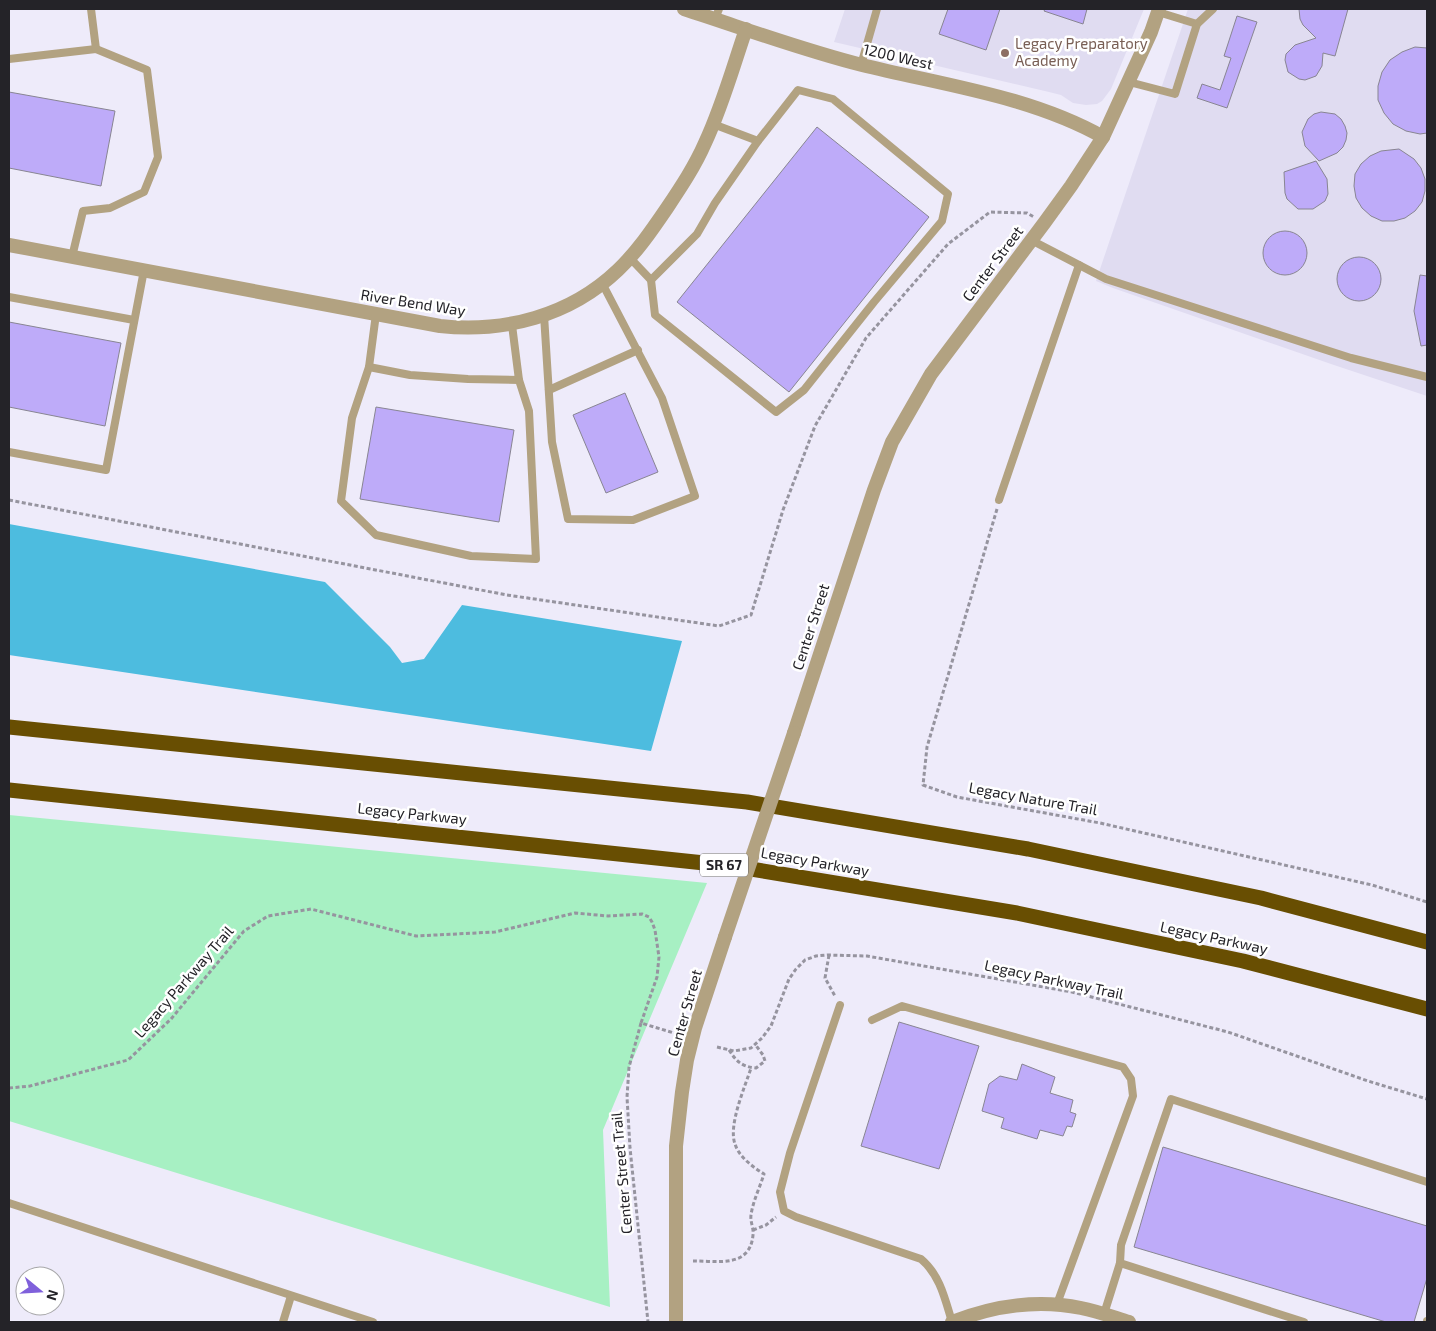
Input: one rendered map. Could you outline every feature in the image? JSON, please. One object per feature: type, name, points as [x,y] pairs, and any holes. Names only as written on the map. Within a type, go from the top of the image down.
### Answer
[{"type":"highway","points":[[9,728],[747,802],[1028,848],[1261,898],[1427,942]]},
{"type":"highway","name":"Legacy Parkway","points":[[9,790],[733,866],[1017,913],[1243,961],[1427,1009]]},
{"type":"street","name":"1200 West","points":[[684,9],[717,14],[746,29],[827,56],[1034,107],[1074,121],[1103,137]]},
{"type":"street","name":"Center Street","points":[[676,1322],[676,1146],[687,1060],[695,1028],[874,490],[892,442],[931,374],[1045,222],[1103,137],[1151,32],[1158,10]]},
{"type":"street","name":"River Bend Way","points":[[9,245],[440,326],[475,329],[512,325],[544,315],[575,301],[617,272],[648,236],[686,179],[706,142],[746,29]]},
{"type":"street","points":[[952,1322],[998,1308],[1057,1304],[1081,1308],[1129,1322]]},
{"type":"lane","points":[[91,9],[96,49]]},
{"type":"lane","points":[[861,65],[877,9]]},
{"type":"lane","points":[[1129,82],[1174,94],[1197,24],[1213,9]]},
{"type":"lane","points":[[1158,10],[1197,24]]},
{"type":"lane","points":[[9,59],[96,49],[146,70],[158,156],[144,192],[110,208],[83,211],[72,257]]},
{"type":"lane","points":[[630,258],[651,280],[655,315],[776,412],[804,390],[942,221],[948,194],[833,100],[798,90],[758,141],[715,203],[697,234],[651,280]]},
{"type":"lane","points":[[713,124],[758,141]]},
{"type":"lane","points":[[1031,240],[1106,278],[1341,355],[1427,377]]},
{"type":"lane","points":[[999,500],[1079,265]]},
{"type":"lane","points":[[9,452],[106,470],[144,270]]},
{"type":"lane","points":[[544,315],[552,442],[568,519],[633,520],[695,496],[662,398],[602,283]]},
{"type":"lane","points":[[9,297],[134,320]]},
{"type":"lane","points":[[376,314],[370,367],[352,418],[341,500],[376,535],[471,556],[536,558],[529,411],[519,380],[512,325]]},
{"type":"lane","points":[[549,390],[638,350]]},
{"type":"lane","points":[[370,367],[410,375],[468,380],[519,380]]},
{"type":"lane","points":[[840,1005],[790,1153],[780,1192],[784,1211],[796,1217],[921,1259],[930,1266],[939,1283],[952,1322]]},
{"type":"lane","points":[[872,1020],[902,1006],[1123,1067],[1131,1079],[1132,1096],[1057,1304]]},
{"type":"lane","points":[[1104,1314],[1120,1263],[1121,1245],[1171,1098],[1427,1182]]},
{"type":"lane","points":[[9,1203],[373,1322]]},
{"type":"lane","points":[[1120,1263],[1304,1322]]},
{"type":"lane","points":[[283,1322],[292,1296]]},
{"type":"path","points":[[9,500],[507,595],[719,626],[751,615],[783,510],[815,426],[866,338],[948,244],[990,212],[1027,213],[1045,222]]},
{"type":"path","name":"Legacy Nature Trail","points":[[999,500],[926,747],[923,785],[957,797],[1100,823],[1372,886],[1427,902]]},
{"type":"path","name":"Legacy Parkway Trail","points":[[9,1088],[30,1086],[128,1060],[171,1019],[244,931],[268,916],[311,909],[416,936],[495,932],[574,913],[608,916],[642,914],[649,917],[652,922],[659,957],[657,977],[641,1023]]},
{"type":"path","points":[[829,955],[825,978],[840,1005]]},
{"type":"path","name":"Legacy Parkway Trail","points":[[756,1044],[771,1026],[789,979],[805,960],[816,956],[829,955],[868,956],[1072,992],[1228,1032],[1368,1081],[1427,1099]]},
{"type":"path","points":[[641,1023],[674,1033]]},
{"type":"path","name":"Center Street Trail","points":[[641,1023],[629,1067],[627,1097],[630,1148],[648,1322]]},
{"type":"path","points":[[717,1047],[734,1051],[751,1048],[756,1044],[763,1054],[765,1061],[756,1068],[747,1068],[736,1061],[728,1050]]},
{"type":"path","points":[[694,1261],[734,1261],[743,1256],[750,1247],[754,1233],[751,1218],[752,1208],[764,1174],[748,1163],[734,1144],[733,1127],[751,1068]]},
{"type":"path","points":[[753,1230],[766,1225],[784,1211]]},
{"type":"shaded area","name":"Legacy Preparatory Academy","points":[[845,9],[1144,9],[1111,89],[1102,101],[1097,104],[1086,105],[1073,103],[1061,95],[1049,92],[834,42]]},
{"type":"shaded area","points":[[1188,9],[1427,9],[1427,396],[1096,281]]},
{"type":"green space","points":[[9,815],[707,883],[603,1130],[610,1307],[9,1121]]},
{"type":"water","points":[[9,524],[325,582],[390,647],[402,663],[424,659],[462,605],[682,641],[651,751],[9,655]]},
{"type":"building","name":"Legacy Preparatory Academy","points":[[948,9],[1000,9],[986,50],[939,34]]},
{"type":"building","name":"Legacy Preparatory Academy","points":[[1045,9],[1087,9],[1083,24],[1044,11]]},
{"type":"building","points":[[1299,9],[1348,9],[1335,56],[1323,53],[1322,66],[1316,76],[1305,80],[1299,79],[1288,72],[1285,60],[1286,54],[1295,45],[1316,38],[1303,25]]},
{"type":"building","points":[[1237,16],[1257,22],[1227,108],[1197,98],[1202,84],[1220,90],[1231,58],[1224,56]]},
{"type":"building","points":[[1415,47],[1427,48],[1427,133],[1420,134],[1406,131],[1393,124],[1384,113],[1378,100],[1378,86],[1382,72],[1390,60],[1402,52]]},
{"type":"building","points":[[9,92],[115,111],[101,186],[9,168]]},
{"type":"building","points":[[1321,112],[1335,114],[1341,119],[1347,133],[1343,147],[1337,153],[1319,161],[1305,146],[1302,132],[1308,119],[1314,114]]},
{"type":"building","points":[[817,127],[929,217],[789,392],[677,302]]},
{"type":"building","points":[[1399,149],[1414,159],[1421,168],[1425,179],[1425,191],[1422,202],[1415,211],[1405,218],[1394,221],[1382,221],[1371,216],[1362,208],[1356,198],[1355,174],[1361,164],[1370,156],[1381,151]]},
{"type":"building","points":[[1316,161],[1327,179],[1328,194],[1325,201],[1313,209],[1298,209],[1287,199],[1284,172]]},
{"type":"building","points":[[1289,231],[1301,237],[1306,244],[1306,262],[1301,269],[1294,274],[1281,275],[1273,272],[1266,265],[1263,249],[1266,241],[1273,234]]},
{"type":"building","points":[[1363,257],[1375,263],[1380,270],[1380,288],[1375,295],[1368,300],[1355,301],[1347,298],[1340,291],[1337,275],[1340,267],[1347,260]]},
{"type":"building","points":[[1420,275],[1427,276],[1427,345],[1421,346],[1414,311]]},
{"type":"building","points":[[9,322],[121,343],[105,426],[9,407]]},
{"type":"building","points":[[625,393],[658,472],[606,493],[573,415]]},
{"type":"building","points":[[376,407],[514,430],[499,522],[360,499]]},
{"type":"building","points":[[899,1022],[979,1046],[939,1169],[861,1146]]},
{"type":"building","points":[[1022,1064],[1055,1077],[1050,1093],[1073,1100],[1070,1112],[1076,1114],[1072,1127],[1067,1126],[1063,1136],[1040,1130],[1037,1139],[1001,1128],[1004,1118],[982,1111],[989,1084],[1000,1076],[1017,1080]]},
{"type":"building","points":[[1163,1147],[1427,1226],[1427,1278],[1414,1322],[1386,1322],[1134,1247]]},
{"type":"place","name":"Legacy Preparatory Academy","points":[[1005,53]]}]
